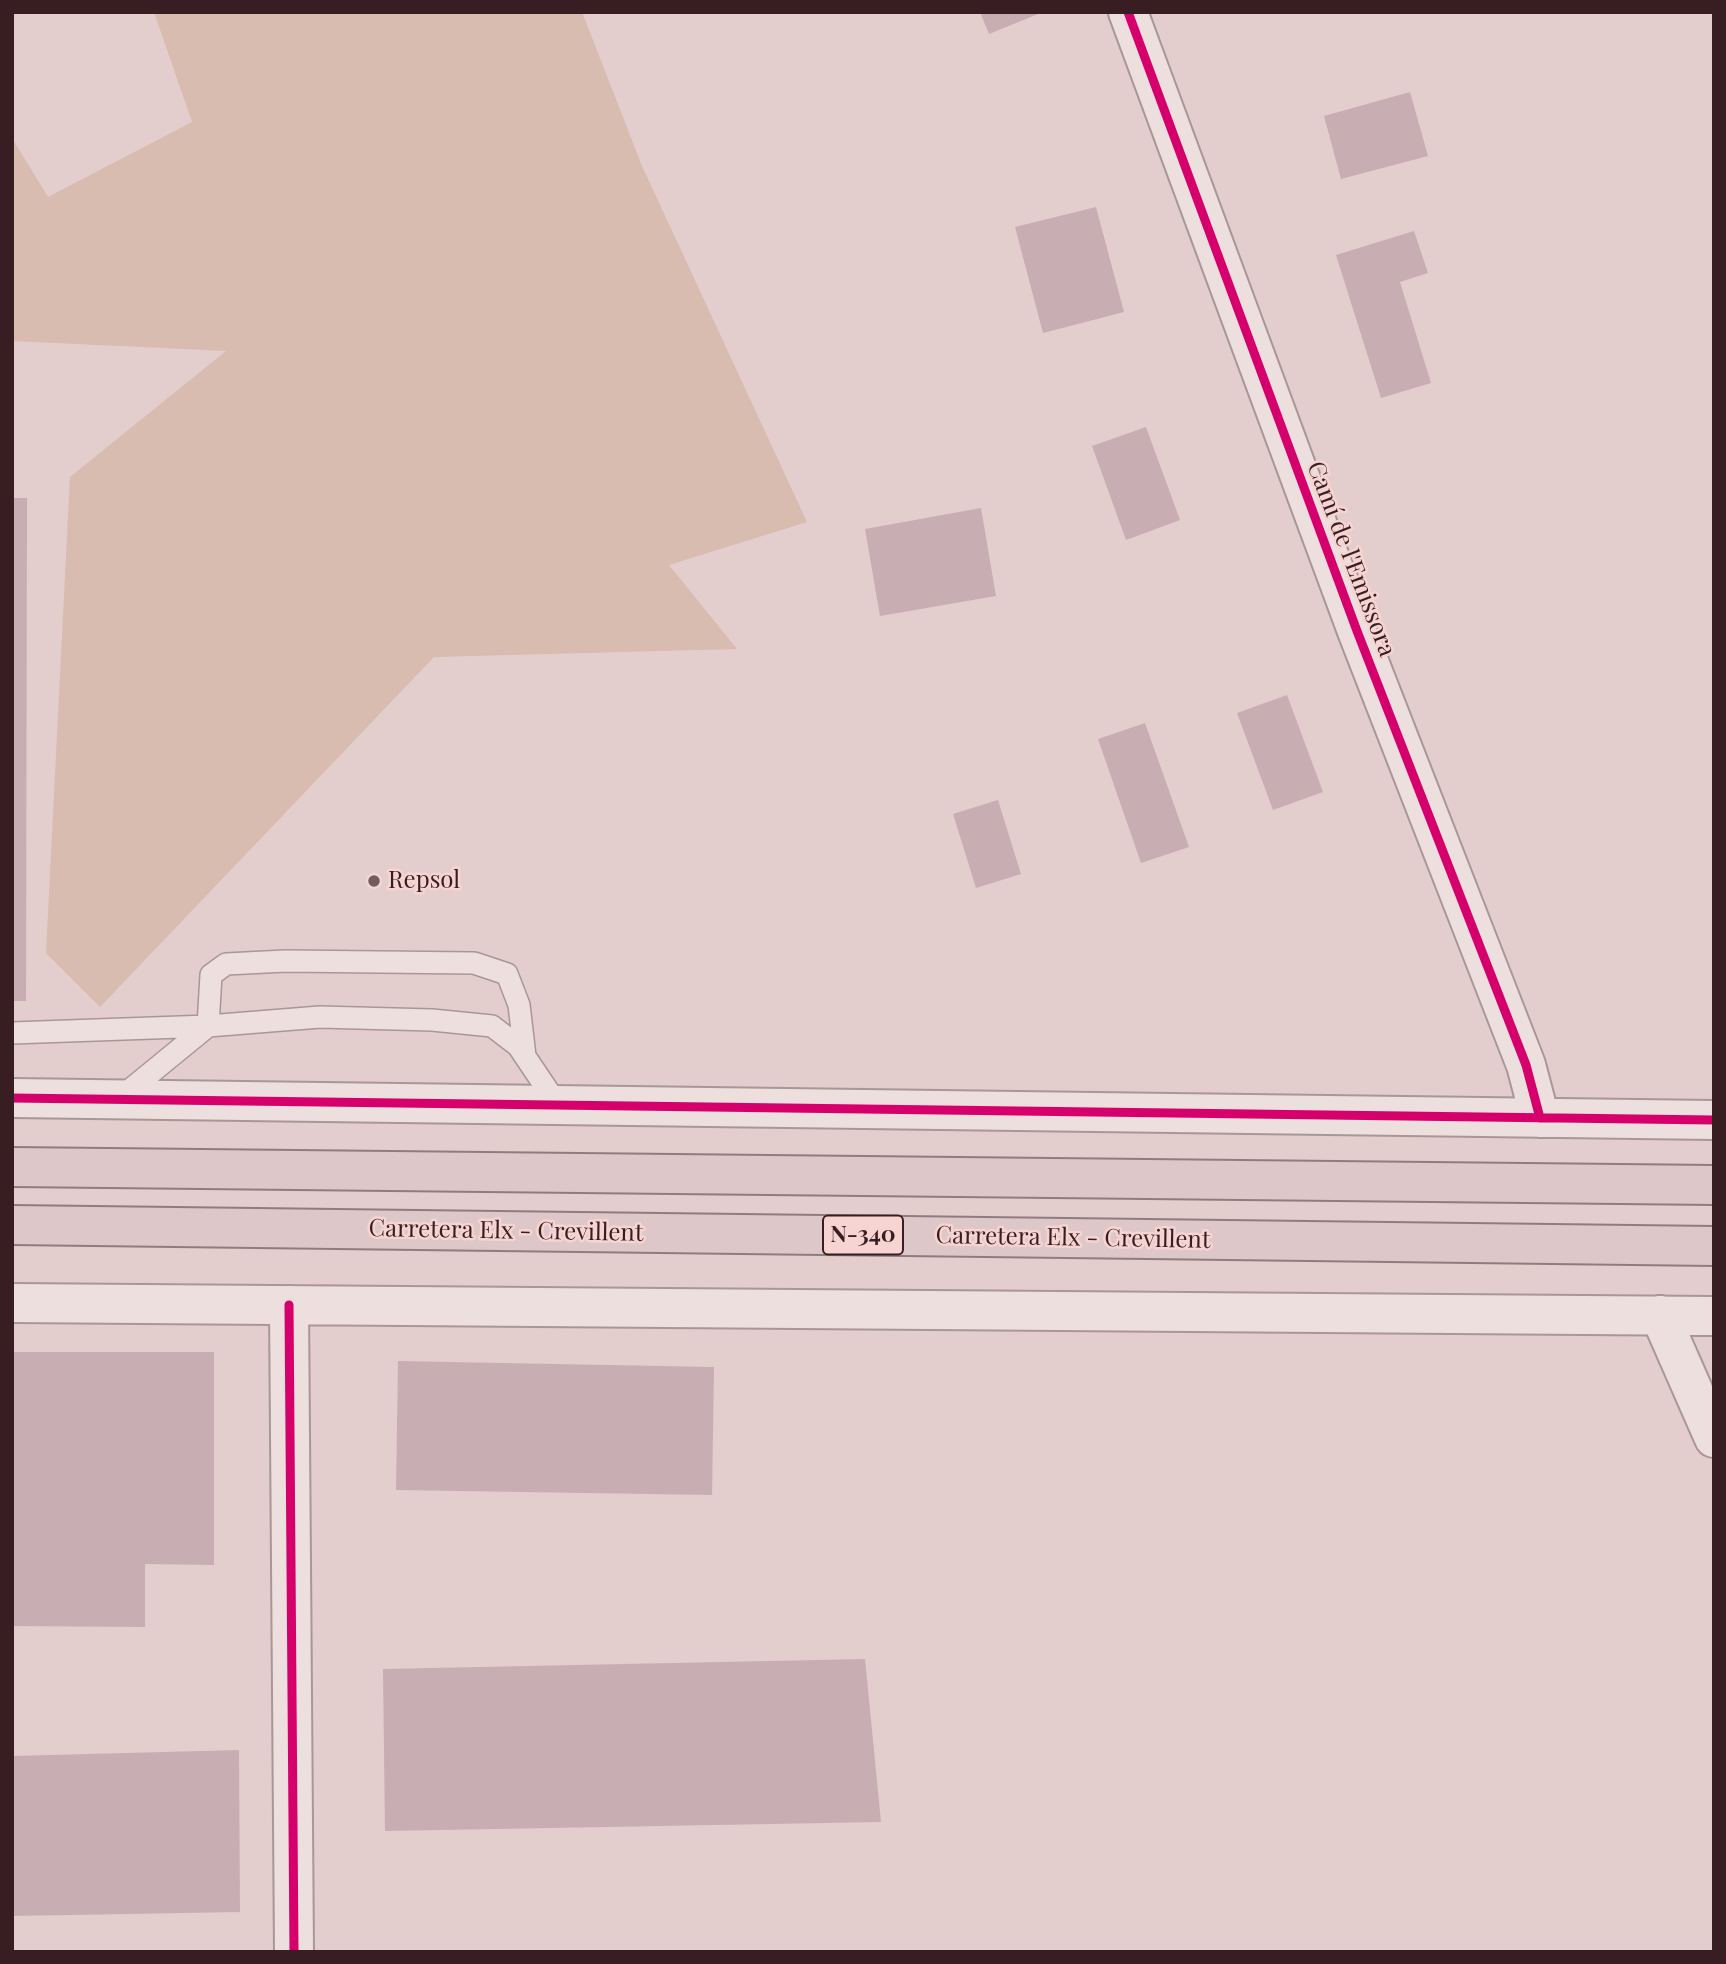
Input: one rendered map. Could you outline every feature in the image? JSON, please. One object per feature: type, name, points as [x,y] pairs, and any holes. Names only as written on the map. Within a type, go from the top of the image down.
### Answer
[{"type":"highway","points":[[12,1167],[1714,1185]]},
{"type":"highway","name":"Carretera Elx - Crevillent","points":[[12,1225],[1714,1246]]},
{"type":"street","name":"Camí de l'Emissora","points":[[1128,12],[1357,631],[1526,1065],[1540,1118]]},
{"type":"street","points":[[12,1098],[1714,1120]]},
{"type":"street","points":[[12,1303],[1714,1316]]},
{"type":"street","points":[[289,1305],[294,1952]]},
{"type":"street","points":[[1660,1315],[1714,1438]]},
{"type":"lane","points":[[119,1099],[208,1026],[211,975],[226,964],[285,961],[474,963],[507,974],[519,1005],[525,1056]]},
{"type":"lane","points":[[12,1033],[208,1026],[320,1017],[432,1020],[492,1026],[518,1046],[557,1104]]},
{"type":"shaded area","points":[[154,12],[582,12],[642,166],[807,522],[669,565],[737,649],[434,657],[100,1007],[46,953],[70,477],[226,351],[12,341],[12,138],[48,197],[192,122]]},
{"type":"building","points":[[980,12],[1043,12],[989,34]]},
{"type":"building","points":[[1410,92],[1428,156],[1341,179],[1324,116]]},
{"type":"building","points":[[1096,207],[1124,312],[1043,333],[1015,227]]},
{"type":"building","points":[[1414,231],[1428,273],[1400,282],[1431,383],[1381,398],[1336,255]]},
{"type":"building","points":[[1146,427],[1180,520],[1126,540],[1092,446]]},
{"type":"building","points":[[12,498],[27,498],[26,1001],[12,1001]]},
{"type":"building","points":[[981,508],[996,596],[880,616],[865,529]]},
{"type":"building","points":[[1287,695],[1323,792],[1273,810],[1237,713]]},
{"type":"building","points":[[1145,723],[1189,847],[1141,863],[1098,739]]},
{"type":"building","points":[[998,800],[1021,874],[976,888],[953,814]]},
{"type":"building","points":[[12,1352],[214,1352],[214,1565],[145,1564],[145,1627],[12,1626]]},
{"type":"building","points":[[398,1361],[714,1367],[712,1495],[396,1490]]},
{"type":"building","points":[[865,1659],[881,1822],[385,1831],[383,1669]]},
{"type":"building","points":[[239,1750],[240,1912],[12,1916],[12,1756]]},
{"type":"cycle path","points":[[1128,12],[1357,631],[1526,1065],[1540,1118]]},
{"type":"cycle path","points":[[12,1098],[1714,1120]]},
{"type":"cycle path","points":[[289,1305],[294,1952]]},
{"type":"place","name":"Repsol","points":[[374,881]]}]
